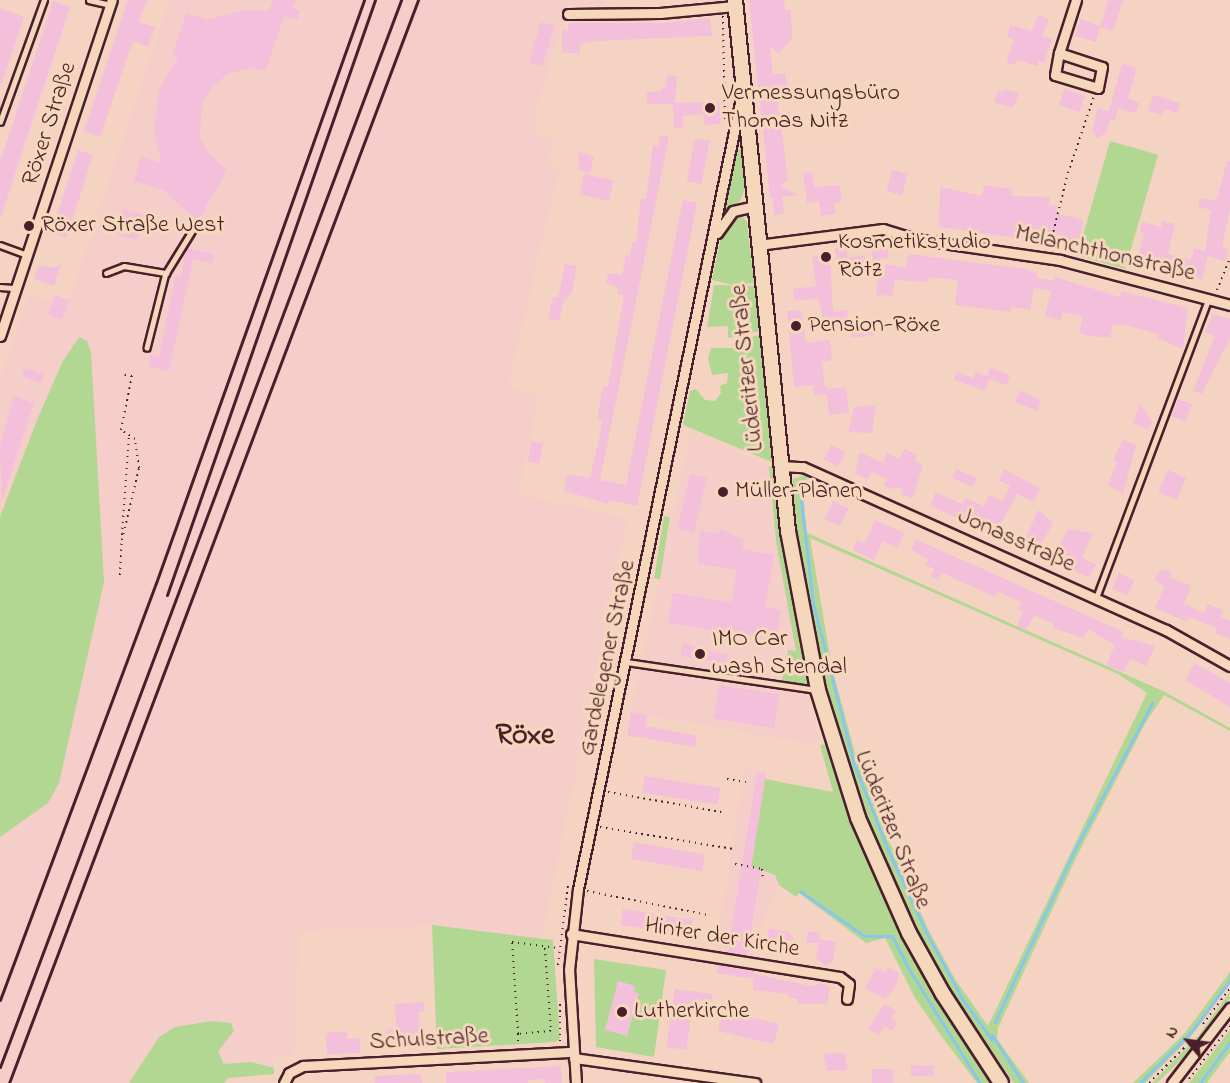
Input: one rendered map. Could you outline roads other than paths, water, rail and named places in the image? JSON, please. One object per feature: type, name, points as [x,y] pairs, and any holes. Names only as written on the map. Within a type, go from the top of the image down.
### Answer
[{"type":"main road","name":"Lüderitzer Straße","points":[[731,4],[743,88],[793,569],[818,690],[858,818],[905,923],[943,994],[1001,1083]]},
{"type":"street","points":[[1059,52],[1102,67],[1096,89],[1055,75],[1059,52],[1076,0]]},
{"type":"street","name":"Röxer Straße","points":[[0,336],[111,2]]},
{"type":"street","points":[[568,14],[660,13],[731,4]]},
{"type":"street","name":"Gardelegener Straße","points":[[576,1083],[570,949],[578,889],[627,663],[743,88]]},
{"type":"street","name":"Gardelegener Straße","points":[[712,243],[733,211],[754,206]]},
{"type":"street","name":"Melanchthonstraße","points":[[758,244],[872,228],[915,239],[1047,257],[1212,298],[1230,305]]},
{"type":"street","name":"Jonasstraße","points":[[781,466],[803,466],[1096,598],[1230,666]]},
{"type":"street","name":"Hinter der Kirche","points":[[571,934],[840,977],[849,984],[847,999]]},
{"type":"street","points":[[1172,1083],[1230,1008]]},
{"type":"street","name":"Schulstraße","points":[[284,1083],[288,1073],[303,1066],[574,1055],[755,1083]]},
{"type":"lane","name":"Röxer Straße","points":[[0,123],[44,0]]},
{"type":"lane","name":"Röxer Straße","points":[[89,0],[111,2]]},
{"type":"lane","points":[[147,348],[166,273],[195,226]]},
{"type":"lane","points":[[0,245],[27,255]]},
{"type":"lane","points":[[106,273],[124,266],[166,273]]},
{"type":"lane","points":[[0,287],[16,288]]},
{"type":"lane","points":[[1096,598],[1212,298]]},
{"type":"lane","points":[[627,663],[807,692],[818,690]]},
{"type":"waterway","points":[[800,492],[813,603],[854,764],[888,850],[927,934],[963,1000],[992,1040]]},
{"type":"waterway","points":[[995,1022],[1073,853],[1152,703]]},
{"type":"waterway","points":[[800,891],[864,936],[892,936],[910,971],[980,1083]]},
{"type":"waterway","points":[[1140,1083],[1191,1032],[1230,980]]},
{"type":"waterway","points":[[992,1035],[1023,1083]]},
{"type":"waterway","points":[[1200,1083],[1230,1042]]},
{"type":"railway","points":[[0,1000],[156,583],[364,0]]},
{"type":"railway","points":[[167,595],[375,0]]},
{"type":"railway","points":[[0,1067],[401,0]]},
{"type":"railway","points":[[9,1083],[418,0]]},
{"type":"place","name":"Vermessungsbüro Thomas Nitz","points":[[710,108]]},
{"type":"place","name":"Röxer Straße West","points":[[29,226]]},
{"type":"place","name":"Kosmetikstudio Rötz","points":[[826,257]]},
{"type":"place","name":"Pension-Röxe","points":[[796,326]]},
{"type":"place","name":"Müller-Planen","points":[[723,492]]},
{"type":"place","name":"IMO Car wash Stendal","points":[[700,654]]},
{"type":"place","name":"Lutherkirche","points":[[622,1012]]},
{"type":"district","name":"Röxe","points":[[525,736]]}]
